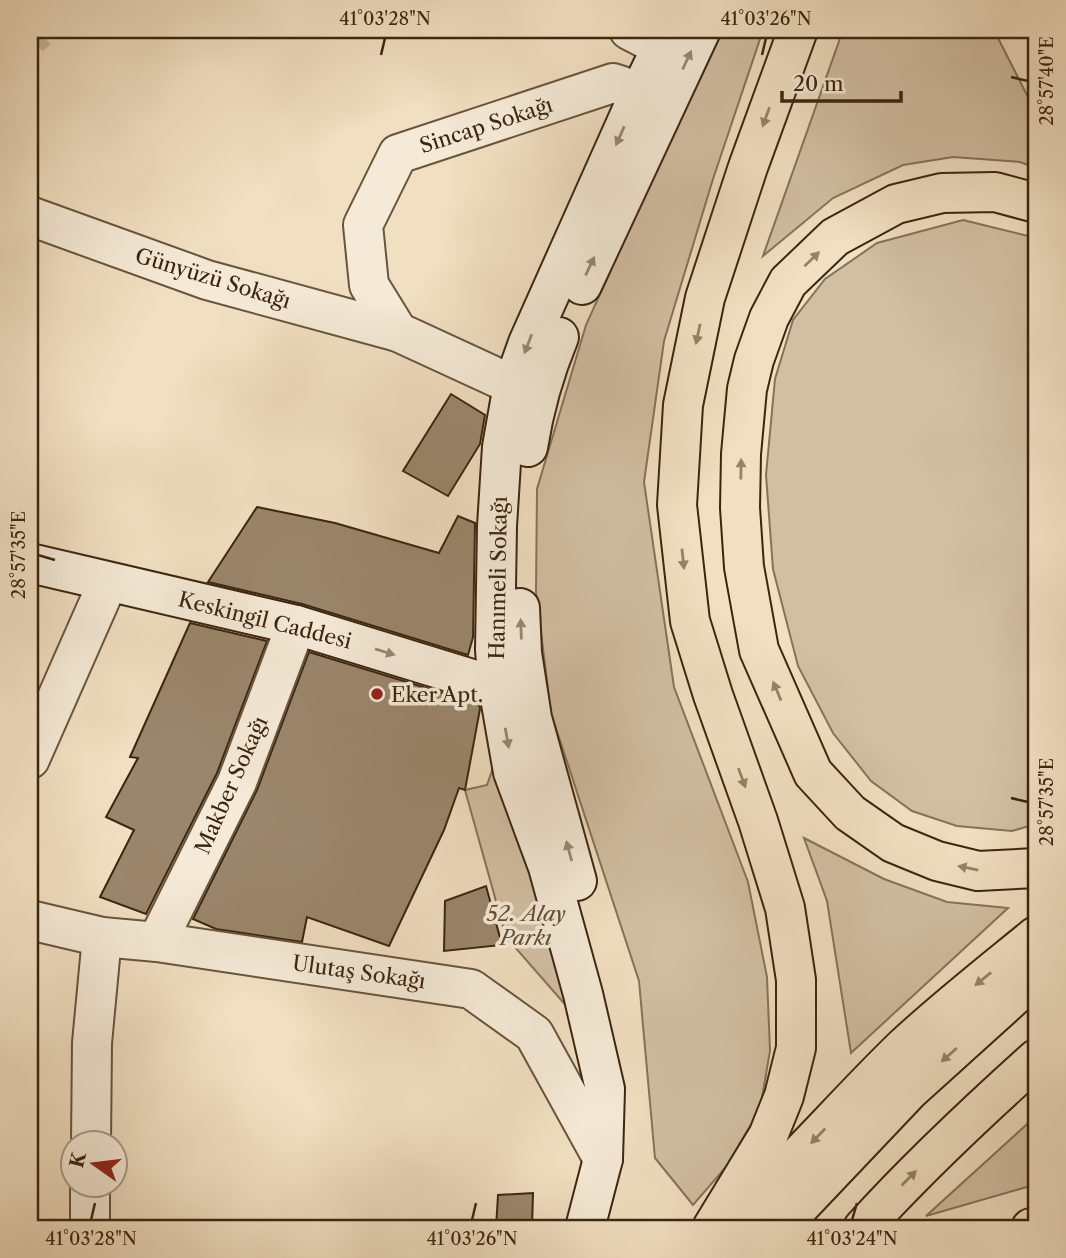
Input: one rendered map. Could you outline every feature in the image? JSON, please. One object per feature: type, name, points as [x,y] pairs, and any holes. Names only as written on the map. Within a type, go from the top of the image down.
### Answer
[{"type":"highway","points":[[712,1228],[768,1136],[783,1096],[796,1048],[796,980],[785,908],[690,621],[677,505],[683,405],[705,298],[748,167],[798,30]]},
{"type":"highway","points":[[1036,203],[995,192],[942,193],[896,204],[835,237],[788,282],[769,318],[747,389],[741,454],[740,508],[744,567],[759,650],[813,773],[850,813],[893,844],[937,861],[978,871],[1036,868]]},
{"type":"highway","points":[[723,1228],[762,1193],[905,1047],[1036,936]]},
{"type":"highway","points":[[779,1228],[909,1091],[1036,976]]},
{"type":"highway","points":[[863,1228],[911,1176],[1036,1059]]},
{"type":"highway","points":[[1031,1228],[1036,1227]]},
{"type":"street","points":[[629,30],[666,38]]},
{"type":"street","name":"Hanımeli Sokağı","points":[[604,1228],[623,1164],[625,1125],[614,1038],[571,857],[532,718],[513,692],[495,650],[497,526],[502,447],[526,390],[528,343],[653,97],[701,30]]},
{"type":"street","name":"Hanımeli Sokağı","points":[[653,97],[666,38]]},
{"type":"street","name":"Sincap Sokağı","points":[[398,332],[369,285],[363,225],[398,154],[613,83],[653,97]]},
{"type":"street","name":"Günyüzü Sokağı","points":[[30,216],[207,280],[398,332]]},
{"type":"street","points":[[398,332],[526,390]]},
{"type":"street","name":"Keskingil Caddesi","points":[[30,563],[296,625],[513,692]]},
{"type":"street","points":[[30,759],[108,582]]},
{"type":"street","name":"Makber Sokağı","points":[[157,942],[237,782],[296,625]]},
{"type":"street","name":"Hanımeli Sokağı","points":[[513,692],[513,772],[548,867],[583,994],[605,1089],[603,1159],[585,1228]]},
{"type":"street","name":"Ulutaş Sokağı","points":[[30,920],[102,937],[157,942],[471,989],[534,1034],[603,1159]]},
{"type":"street","points":[[91,1128],[92,1043],[102,937]]},
{"type":"street","points":[[90,1198],[90,1228]]},
{"type":"green space","points":[[723,30],[763,30],[713,179],[664,341],[644,482],[674,687],[748,882],[767,977],[770,1051],[760,1109],[726,1167],[693,1205],[655,1158],[639,981],[551,713],[536,592],[537,489],[586,325]]},
{"type":"green space","points":[[843,30],[994,30],[1036,113],[1036,168],[1020,162],[953,157],[903,165],[833,198],[763,256]]},
{"type":"green space","points":[[963,220],[1036,238],[1036,824],[1012,831],[957,826],[912,811],[871,781],[833,733],[798,666],[773,569],[766,475],[775,379],[793,320],[825,279],[877,243]]},
{"type":"green space","name":"52. Alay Parkı","points":[[495,762],[557,950],[569,1009],[506,937],[465,790],[487,785]]},
{"type":"green space","points":[[804,838],[884,879],[947,902],[1008,908],[851,1053],[827,901]]},
{"type":"green space","points":[[1036,1116],[1036,1186],[926,1216]]},
{"type":"building","points":[[451,394],[485,415],[480,444],[448,496],[403,471]]},
{"type":"building","points":[[257,507],[335,523],[439,553],[458,516],[475,523],[473,637],[468,655],[302,604],[208,582]]},
{"type":"building","points":[[190,623],[267,641],[217,773],[146,914],[100,897],[134,830],[106,817],[138,758],[130,757]]},
{"type":"building","points":[[309,652],[479,704],[465,790],[459,788],[444,830],[389,946],[307,917],[302,942],[216,929],[193,919],[257,790]]},
{"type":"building","points":[[486,886],[502,945],[444,951],[445,901]]},
{"type":"building","points":[[533,1193],[532,1228],[496,1228],[498,1195]]},
{"type":"tunnel","points":[[30,37],[38,30]]},
{"type":"place","name":"Eker Apt.","points":[[377,694]]}]
